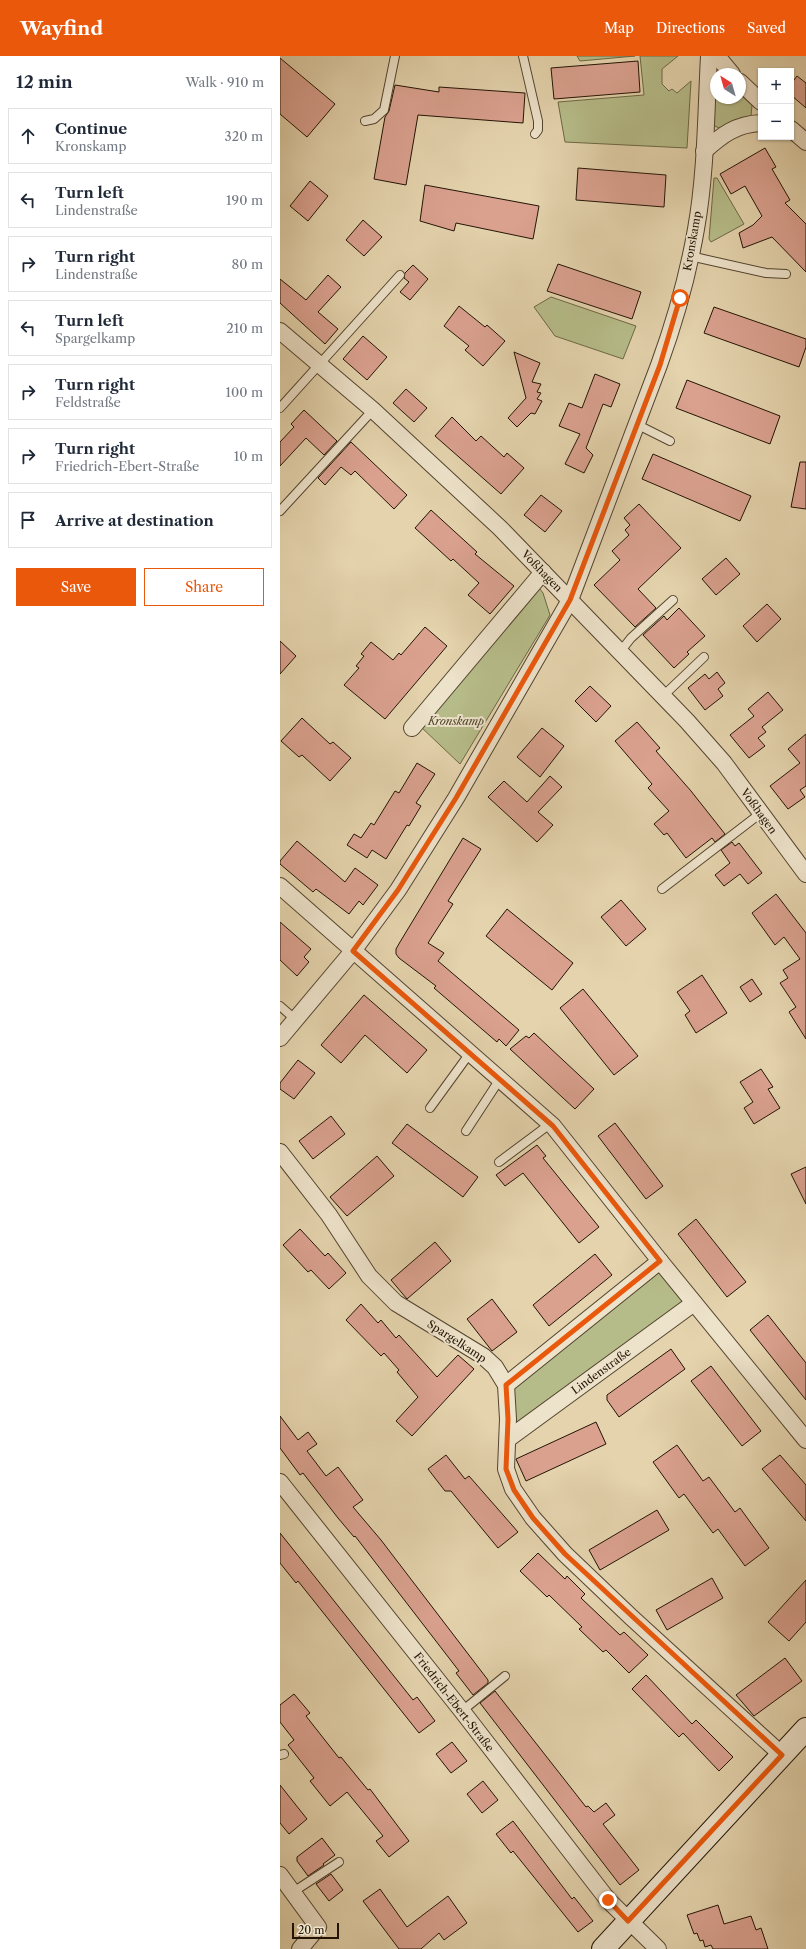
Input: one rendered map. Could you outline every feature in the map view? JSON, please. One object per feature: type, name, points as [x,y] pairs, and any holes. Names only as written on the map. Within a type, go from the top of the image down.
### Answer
[{"type":"street","name":"Kronskamp","points":[[280,1038],[353,951],[398,890],[456,798],[570,600],[672,330],[696,229],[704,151],[709,56]]},
{"type":"street","points":[[717,56],[727,68]]},
{"type":"street","points":[[746,88],[758,99]]},
{"type":"street","points":[[704,151],[723,135],[746,124],[758,123]]},
{"type":"street","points":[[794,132],[806,142]]},
{"type":"street","name":"Voßhagen","points":[[280,331],[373,410],[500,528],[543,572],[663,696],[724,763],[806,874]]},
{"type":"street","points":[[412,728],[543,572]]},
{"type":"street","points":[[280,886],[550,1124],[694,1304],[806,1440]]},
{"type":"street","name":"Spargelkamp","points":[[280,1152],[329,1215],[370,1276],[396,1303],[483,1356],[495,1367],[506,1385],[508,1439],[506,1469],[514,1490],[533,1518],[565,1554],[660,1644],[782,1755]]},
{"type":"street","points":[[506,1385],[660,1261]]},
{"type":"street","name":"Lindenstraße","points":[[508,1439],[694,1304]]},
{"type":"street","name":"Friedrich-Ebert-Straße","points":[[280,1482],[462,1711],[608,1900],[658,1949]]},
{"type":"street","points":[[603,1949],[806,1729]]},
{"type":"street","points":[[280,1875],[318,1927],[300,1949]]},
{"type":"lane","points":[[365,121],[374,119],[384,110],[395,56]]},
{"type":"lane","points":[[523,56],[538,121],[538,130],[535,134]]},
{"type":"lane","points":[[690,256],[766,273],[786,274]]},
{"type":"lane","points":[[280,408],[400,275]]},
{"type":"lane","points":[[280,511],[373,410]]},
{"type":"lane","points":[[636,424],[670,441]]},
{"type":"lane","points":[[620,652],[631,638],[673,600]]},
{"type":"lane","points":[[663,696],[704,657]]},
{"type":"lane","points":[[662,889],[761,813]]},
{"type":"lane","points":[[280,1006],[296,1020]]},
{"type":"lane","points":[[430,1108],[470,1053]]},
{"type":"lane","points":[[466,1131],[500,1079]]},
{"type":"lane","points":[[499,1162],[550,1124]]},
{"type":"lane","points":[[462,1711],[505,1676]]},
{"type":"lane","points":[[293,1892],[339,1862]]},
{"type":"green space","points":[[577,56],[635,56],[580,61]]},
{"type":"green space","points":[[640,56],[678,56],[662,69],[662,84],[669,91],[672,89],[677,93],[691,81],[687,148],[565,142],[558,102],[644,95]]},
{"type":"green space","points":[[746,100],[752,105],[751,117],[721,129],[711,124],[712,104],[746,104]]},
{"type":"green space","points":[[714,178],[717,178],[744,224],[711,242],[709,239]]},
{"type":"green space","points":[[551,297],[636,326],[623,359],[555,336],[534,307]]},
{"type":"green space","name":"Kronskamp","points":[[536,584],[543,593],[550,615],[460,764],[420,726]]},
{"type":"green space","points":[[660,1261],[694,1303],[508,1439],[506,1385]]},
{"type":"building","points":[[280,58],[335,104],[307,137],[280,114]]},
{"type":"building","points":[[638,61],[640,92],[554,99],[551,68]]},
{"type":"building","points":[[797,76],[806,83],[806,108],[794,98],[794,80]]},
{"type":"building","points":[[395,85],[439,92],[439,87],[525,93],[523,123],[418,115],[406,185],[374,179],[385,117],[389,111]]},
{"type":"building","points":[[765,148],[776,167],[772,169],[790,200],[785,203],[806,224],[806,272],[772,237],[743,248],[739,233],[753,225],[762,216],[745,186],[731,194],[720,174]]},
{"type":"building","points":[[578,168],[666,175],[664,207],[576,200]]},
{"type":"building","points":[[310,181],[328,196],[308,221],[290,206]]},
{"type":"building","points":[[425,185],[539,206],[533,239],[456,223],[454,231],[420,221]]},
{"type":"building","points":[[363,220],[382,237],[364,256],[346,240]]},
{"type":"building","points":[[558,264],[641,292],[632,319],[547,291]]},
{"type":"building","points":[[413,265],[428,279],[410,300],[400,292],[409,282],[404,278],[405,273]]},
{"type":"building","points":[[328,275],[341,287],[318,312],[338,329],[325,344],[280,303],[280,279],[306,300]]},
{"type":"building","points":[[459,306],[485,327],[487,325],[505,341],[483,366],[465,350],[469,346],[444,326]]},
{"type":"building","points":[[714,307],[806,339],[806,347],[799,367],[704,333]]},
{"type":"building","points":[[363,336],[387,357],[367,380],[343,359]]},
{"type":"building","points":[[514,352],[540,363],[532,382],[541,384],[537,392],[541,393],[537,399],[542,401],[535,414],[531,413],[517,427],[508,418],[526,398]]},
{"type":"building","points":[[595,374],[620,384],[611,407],[603,404],[586,448],[593,455],[584,473],[565,464],[580,434],[559,426],[569,403],[582,408]]},
{"type":"building","points":[[687,380],[780,416],[770,444],[676,408]]},
{"type":"building","points":[[406,389],[427,408],[414,422],[393,403]]},
{"type":"building","points":[[304,410],[337,441],[324,455],[306,438],[280,466],[280,442],[294,427],[291,424]]},
{"type":"building","points":[[452,417],[476,441],[481,436],[504,457],[507,453],[524,468],[501,494],[435,436]]},
{"type":"building","points":[[351,442],[407,495],[394,509],[355,471],[351,475],[341,467],[325,485],[318,478]]},
{"type":"building","points":[[653,454],[751,496],[740,521],[642,479]]},
{"type":"building","points":[[800,462],[806,462],[806,509],[791,507]]},
{"type":"building","points":[[541,495],[562,511],[545,532],[524,515]]},
{"type":"building","points":[[639,504],[681,548],[638,589],[656,608],[635,627],[594,585],[620,560],[612,551],[629,535],[625,530],[630,525],[624,518]]},
{"type":"building","points":[[431,510],[477,552],[475,554],[514,586],[490,614],[468,595],[479,583],[453,559],[451,561],[415,528]]},
{"type":"building","points":[[726,558],[740,574],[716,595],[702,579]]},
{"type":"building","points":[[767,604],[781,619],[757,642],[743,626]]},
{"type":"building","points":[[679,608],[705,636],[687,652],[689,654],[674,668],[643,635],[664,616],[667,620]]},
{"type":"building","points":[[425,627],[447,646],[385,719],[344,685],[359,668],[356,666],[364,656],[361,654],[371,642],[393,660],[399,653],[401,655]]},
{"type":"building","points":[[280,641],[296,656],[280,674]]},
{"type":"building","points":[[717,672],[725,683],[718,689],[723,696],[705,710],[688,688],[705,674],[709,679]]},
{"type":"building","points":[[590,686],[611,706],[596,722],[575,701]]},
{"type":"building","points":[[768,692],[783,710],[762,727],[766,732],[758,738],[765,746],[749,758],[730,735],[754,716],[748,709]]},
{"type":"building","points":[[302,718],[330,744],[333,742],[351,758],[330,781],[302,755],[299,757],[281,741]]},
{"type":"building","points":[[637,722],[660,748],[656,751],[691,791],[725,834],[715,842],[712,838],[686,858],[667,833],[664,835],[654,824],[669,811],[648,788],[652,784],[615,741]]},
{"type":"building","points":[[542,728],[564,746],[540,777],[517,757]]},
{"type":"building","points":[[806,734],[806,786],[800,790],[805,797],[788,809],[770,786],[800,763],[788,749]]},
{"type":"building","points":[[417,763],[435,774],[416,803],[421,806],[409,826],[407,825],[386,859],[372,850],[367,858],[347,845],[354,834],[361,838],[371,823],[374,825],[395,791],[399,793]]},
{"type":"building","points":[[550,776],[562,787],[538,812],[553,825],[537,842],[488,797],[504,781],[527,802]]},
{"type":"building","points":[[463,838],[481,849],[448,901],[453,904],[428,943],[444,953],[438,961],[519,1030],[506,1046],[499,1039],[497,1042],[434,988],[436,986],[399,958],[396,954],[396,949],[400,942]]},
{"type":"building","points":[[297,841],[345,882],[355,868],[378,885],[363,905],[359,901],[349,914],[316,889],[313,892],[280,864],[280,861]]},
{"type":"building","points":[[732,842],[735,846],[739,843],[762,873],[748,884],[740,874],[724,886],[715,875],[730,863],[721,850]]},
{"type":"building","points":[[776,894],[806,933],[806,1039],[789,1012],[796,1007],[780,983],[788,978],[783,970],[800,959],[784,937],[775,945],[752,913]]},
{"type":"building","points":[[621,900],[646,929],[626,946],[601,917]]},
{"type":"building","points":[[507,909],[573,963],[552,990],[486,936]]},
{"type":"building","points":[[280,922],[311,949],[304,957],[309,962],[297,976],[280,960]]},
{"type":"building","points":[[702,975],[727,1013],[696,1033],[685,1015],[690,1011],[677,992]]},
{"type":"building","points":[[752,979],[762,994],[750,1002],[740,987]]},
{"type":"building","points":[[583,989],[638,1056],[614,1075],[560,1008]]},
{"type":"building","points":[[364,995],[427,1050],[407,1073],[365,1035],[341,1063],[321,1045]]},
{"type":"building","points":[[534,1033],[594,1089],[575,1109],[510,1049],[526,1036],[529,1038]]},
{"type":"building","points":[[298,1060],[315,1073],[294,1099],[280,1089],[280,1083]]},
{"type":"building","points":[[761,1069],[773,1087],[768,1089],[780,1108],[754,1124],[744,1108],[753,1102],[740,1082]]},
{"type":"building","points":[[331,1116],[345,1134],[313,1159],[299,1141]]},
{"type":"building","points":[[615,1123],[663,1186],[646,1199],[598,1136]]},
{"type":"building","points":[[407,1124],[478,1177],[463,1197],[392,1143]]},
{"type":"building","points":[[537,1145],[546,1156],[543,1158],[599,1227],[579,1243],[523,1173],[505,1186],[496,1175]]},
{"type":"building","points":[[377,1156],[394,1176],[347,1216],[330,1197]]},
{"type":"building","points":[[806,1167],[806,1204],[791,1174]]},
{"type":"building","points":[[696,1219],[746,1282],[727,1297],[678,1234]]},
{"type":"building","points":[[300,1229],[325,1256],[328,1253],[346,1273],[329,1289],[311,1270],[308,1272],[283,1245]]},
{"type":"building","points":[[435,1242],[451,1261],[407,1299],[391,1280]]},
{"type":"building","points":[[595,1254],[612,1275],[549,1326],[533,1305]]},
{"type":"building","points":[[492,1299],[517,1332],[492,1351],[467,1319]]},
{"type":"building","points":[[361,1304],[378,1323],[381,1320],[396,1338],[399,1335],[437,1377],[458,1355],[474,1369],[412,1436],[396,1421],[418,1397],[397,1372],[399,1370],[384,1353],[381,1356],[346,1320]]},
{"type":"building","points":[[768,1315],[806,1363],[806,1400],[750,1330]]},
{"type":"building","points":[[671,1349],[685,1369],[619,1417],[607,1400],[607,1395]]},
{"type":"building","points":[[711,1366],[761,1431],[742,1446],[691,1381]]},
{"type":"building","points":[[280,1416],[298,1440],[308,1432],[317,1444],[307,1451],[326,1476],[338,1467],[363,1500],[353,1507],[381,1540],[488,1680],[488,1683],[473,1695],[456,1673],[459,1671],[355,1536],[354,1537],[338,1518],[303,1473],[300,1475],[280,1448]]},
{"type":"building","points":[[596,1422],[606,1444],[526,1481],[516,1459]]},
{"type":"building","points":[[677,1445],[703,1481],[709,1477],[735,1512],[740,1508],[769,1548],[745,1566],[718,1529],[713,1533],[684,1494],[679,1498],[653,1462]]},
{"type":"building","points":[[446,1455],[465,1479],[469,1476],[518,1532],[498,1548],[451,1491],[445,1491],[428,1469]]},
{"type":"building","points":[[780,1455],[806,1485],[806,1521],[762,1469]]},
{"type":"building","points":[[657,1510],[669,1530],[600,1570],[589,1550]]},
{"type":"building","points":[[280,1533],[413,1700],[417,1697],[435,1721],[419,1733],[298,1581],[296,1583],[280,1563]]},
{"type":"building","points":[[538,1553],[565,1579],[567,1576],[585,1594],[581,1598],[620,1635],[624,1632],[648,1655],[629,1673],[606,1650],[603,1652],[579,1629],[582,1627],[549,1595],[547,1597],[520,1571]]},
{"type":"building","points":[[712,1578],[723,1598],[667,1630],[656,1610]]},
{"type":"building","points":[[806,1580],[806,1622],[789,1641],[768,1622]]},
{"type":"building","points":[[785,1658],[802,1681],[754,1716],[736,1695]]},
{"type":"building","points":[[646,1675],[692,1724],[696,1720],[733,1757],[719,1771],[683,1733],[679,1737],[632,1689]]},
{"type":"building","points":[[495,1691],[586,1807],[588,1806],[594,1812],[606,1803],[615,1815],[603,1824],[639,1870],[620,1885],[480,1703]]},
{"type":"building","points":[[294,1694],[310,1713],[306,1716],[339,1758],[341,1757],[368,1790],[370,1789],[409,1841],[389,1857],[376,1841],[383,1836],[347,1792],[330,1806],[310,1781],[314,1778],[288,1745],[294,1740],[280,1722],[280,1705]]},
{"type":"building","points":[[452,1742],[467,1761],[451,1773],[436,1754]]},
{"type":"building","points":[[483,1781],[498,1800],[482,1813],[467,1794]]},
{"type":"building","points":[[280,1785],[307,1819],[289,1834],[280,1823]]},
{"type":"building","points":[[513,1821],[572,1899],[574,1897],[593,1921],[578,1932],[513,1851],[511,1853],[496,1834]]},
{"type":"building","points":[[322,1838],[335,1855],[308,1876],[297,1861],[297,1857]]},
{"type":"building","points":[[331,1874],[343,1890],[329,1901],[316,1884]]},
{"type":"building","points":[[380,1889],[407,1927],[448,1896],[467,1923],[444,1940],[439,1933],[421,1949],[399,1949],[363,1901]]},
{"type":"building","points":[[718,1905],[724,1924],[751,1916],[756,1930],[761,1928],[768,1949],[713,1949],[711,1945],[705,1947],[703,1940],[700,1941],[697,1933],[694,1934],[687,1915]]},
{"type":"route","points":[[608,1900],[628,1921],[782,1755],[631,1617],[565,1554],[533,1518],[514,1490],[506,1469],[508,1419],[506,1385],[660,1261],[553,1126],[353,951],[398,890],[456,798],[570,600],[660,365],[672,330],[680,298]]}]
